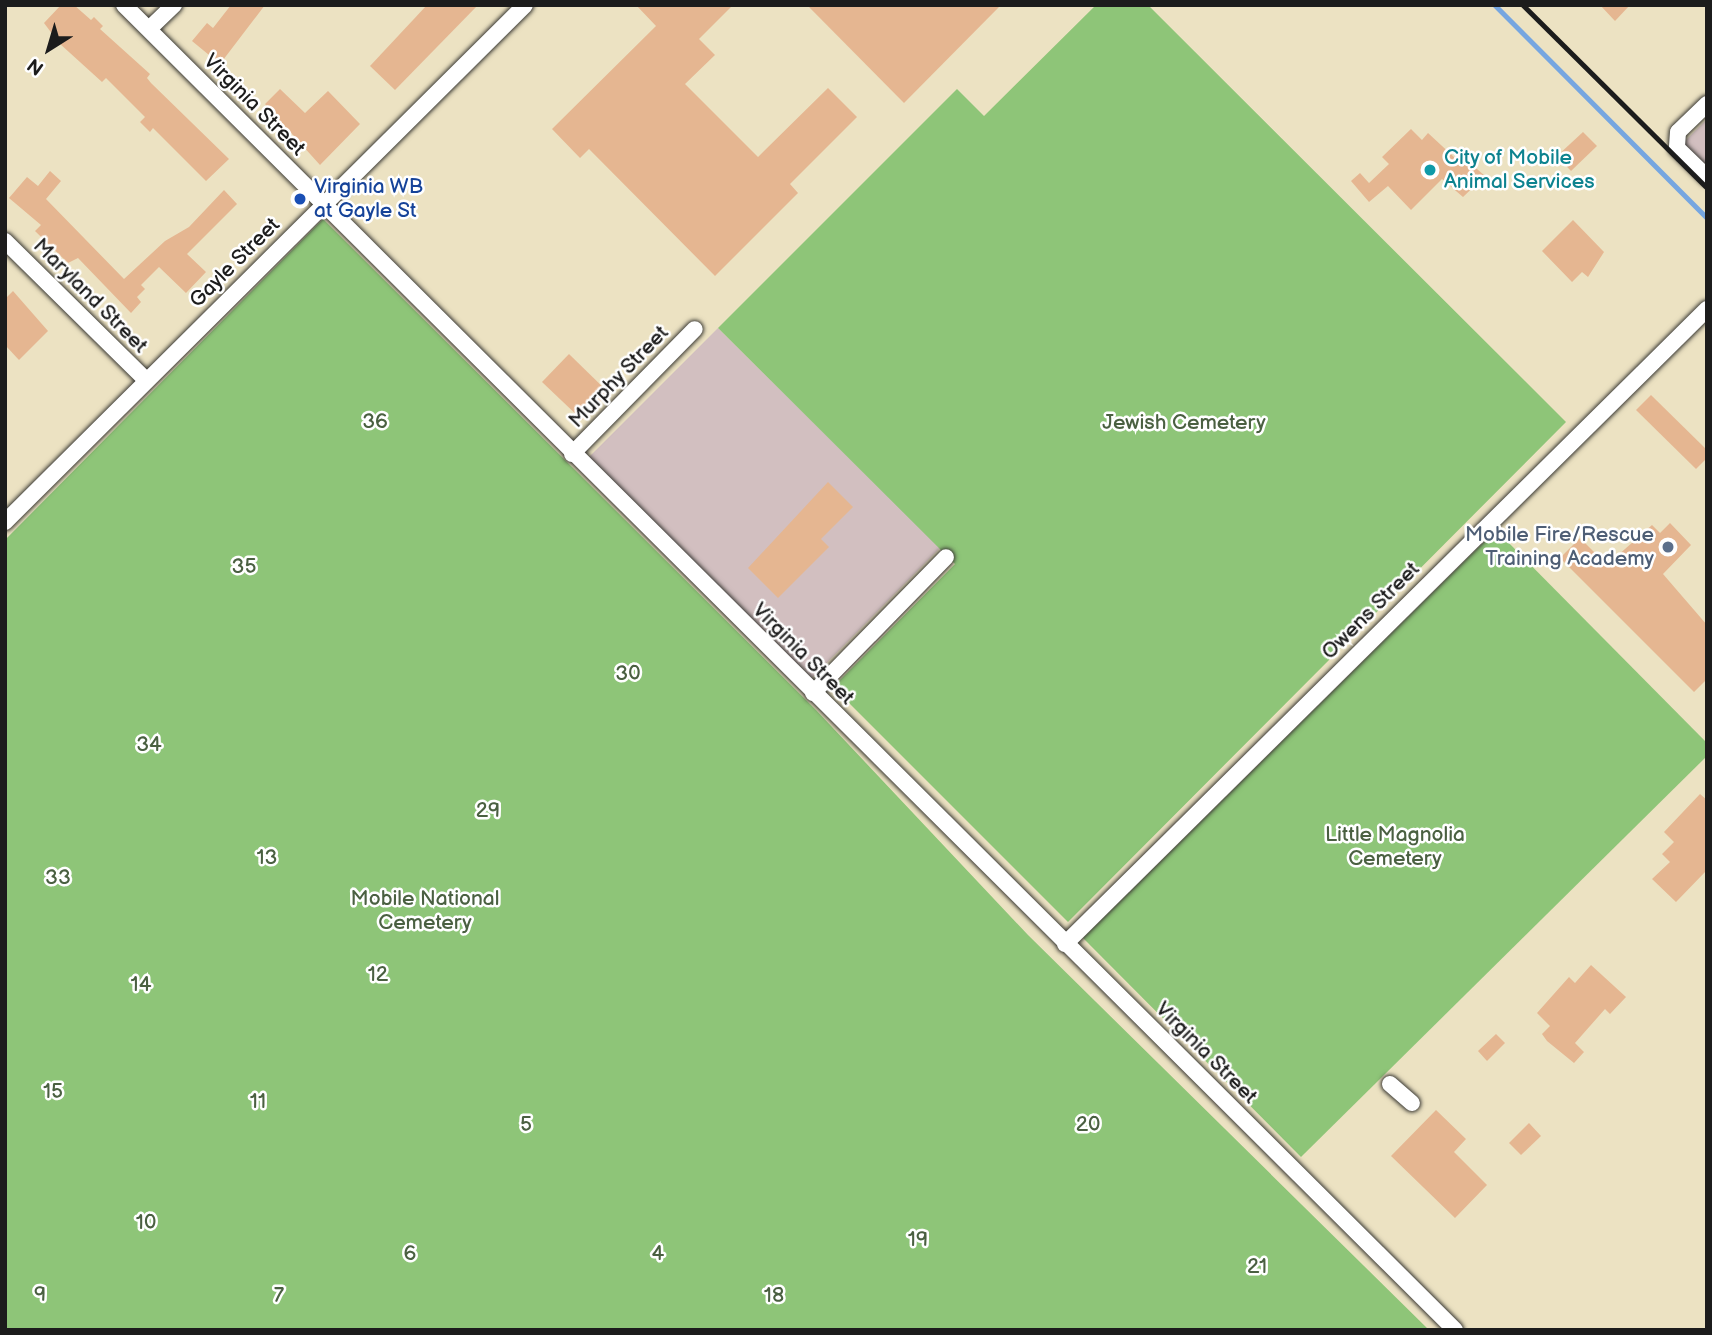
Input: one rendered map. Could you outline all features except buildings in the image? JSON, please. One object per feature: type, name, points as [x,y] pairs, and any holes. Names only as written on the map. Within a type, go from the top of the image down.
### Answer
[{"type":"street","name":"Virginia Street","points":[[124,5],[572,454],[1455,1330]]},
{"type":"street","points":[[149,29],[174,5]]},
{"type":"street","name":"Gayle Street","points":[[5,522],[525,5]]},
{"type":"street","points":[[1707,104],[1678,132],[1677,148],[1707,177]]},
{"type":"street","name":"Maryland Street","points":[[5,241],[146,380]]},
{"type":"street","name":"Owens Street","points":[[1065,944],[1707,309]]},
{"type":"street","name":"Murphy Street","points":[[572,454],[695,329]]},
{"type":"street","points":[[813,693],[946,557]]},
{"type":"street","points":[[1390,1084],[1412,1103]]},
{"type":"shaded area","points":[[1707,119],[1707,169],[1682,144]]},
{"type":"shaded area","points":[[718,328],[940,548],[811,679],[588,458]]},
{"type":"green space","name":"Jewish Cemetery","points":[[1096,5],[1148,5],[1566,422],[1068,922],[833,687],[955,564],[718,328],[957,89],[984,116]]},
{"type":"green space","name":"Mobile National Cemetery","points":[[323,219],[816,710],[1028,935],[1429,1330],[5,1330],[5,540]]},
{"type":"green space","name":"Little Magnolia Cemetery","points":[[1496,530],[1707,743],[1707,756],[1301,1157],[1083,938]]},
{"type":"waterway","points":[[1495,5],[1707,218]]},
{"type":"railway","points":[[1523,5],[1707,188]]},
{"type":"place","name":"City of Mobile Animal Services","points":[[1430,170]]},
{"type":"place","name":"Virginia WB at Gayle St","points":[[300,199]]},
{"type":"place","name":"Mobile Fire/Rescue Training Academy","points":[[1668,547]]},
{"type":"park label","name":"36","points":[[375,422]]},
{"type":"park label","name":"35","points":[[244,567]]},
{"type":"park label","name":"30","points":[[628,674]]},
{"type":"park label","name":"34","points":[[149,745]]},
{"type":"park label","name":"29","points":[[488,811]]},
{"type":"park label","name":"13","points":[[267,858]]},
{"type":"park label","name":"33","points":[[58,878]]},
{"type":"park label","name":"12","points":[[378,975]]},
{"type":"park label","name":"14","points":[[141,985]]},
{"type":"park label","name":"15","points":[[53,1092]]},
{"type":"park label","name":"11","points":[[258,1102]]},
{"type":"park label","name":"5","points":[[526,1125]]},
{"type":"park label","name":"20","points":[[1088,1125]]},
{"type":"park label","name":"10","points":[[146,1223]]},
{"type":"park label","name":"19","points":[[918,1240]]},
{"type":"park label","name":"6","points":[[410,1254]]},
{"type":"park label","name":"4","points":[[658,1254]]},
{"type":"park label","name":"21","points":[[1257,1267]]},
{"type":"park label","name":"9","points":[[40,1295]]},
{"type":"park label","name":"7","points":[[279,1296]]},
{"type":"park label","name":"18","points":[[774,1296]]}]
